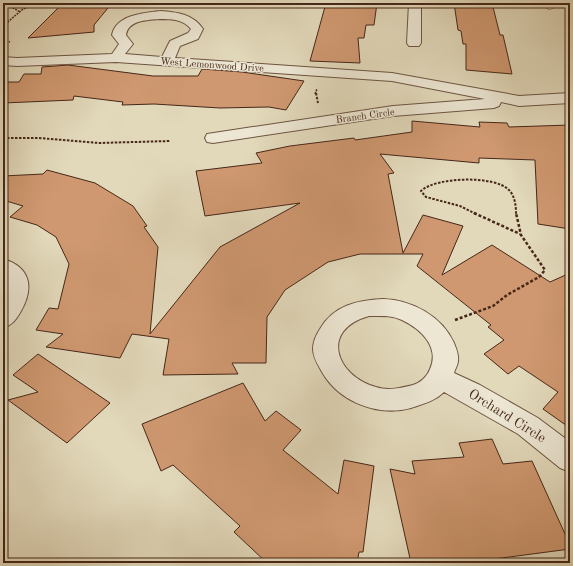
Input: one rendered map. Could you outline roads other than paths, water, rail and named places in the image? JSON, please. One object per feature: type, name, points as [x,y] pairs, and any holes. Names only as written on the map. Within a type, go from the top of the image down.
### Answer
[{"type":"street","points":[[414,43],[415,3]]},
{"type":"street","points":[[116,58],[126,44],[119,35],[120,29],[126,24],[142,17],[154,16],[174,16],[187,19],[195,24],[197,29],[193,36],[175,44],[166,62]]},
{"type":"street","name":"West Lemonwood Drive","points":[[3,61],[17,62],[116,58],[392,77],[420,81],[519,101]]},
{"type":"street","points":[[420,81],[425,109]]},
{"type":"street","points":[[519,101],[570,98]]},
{"type":"street","name":"Branch Circle","points":[[213,138],[371,114],[519,101]]},
{"type":"street","points":[[3,266],[15,276],[18,291],[12,309],[3,319]]},
{"type":"street","points":[[369,308],[391,308],[412,314],[430,326],[442,342],[446,360],[440,378],[426,392],[404,400],[379,399],[355,391],[337,376],[327,359],[327,340],[335,325],[350,314],[369,308]]},
{"type":"street","name":"Orchard Circle","points":[[440,378],[471,392],[528,426],[570,459]]}]
